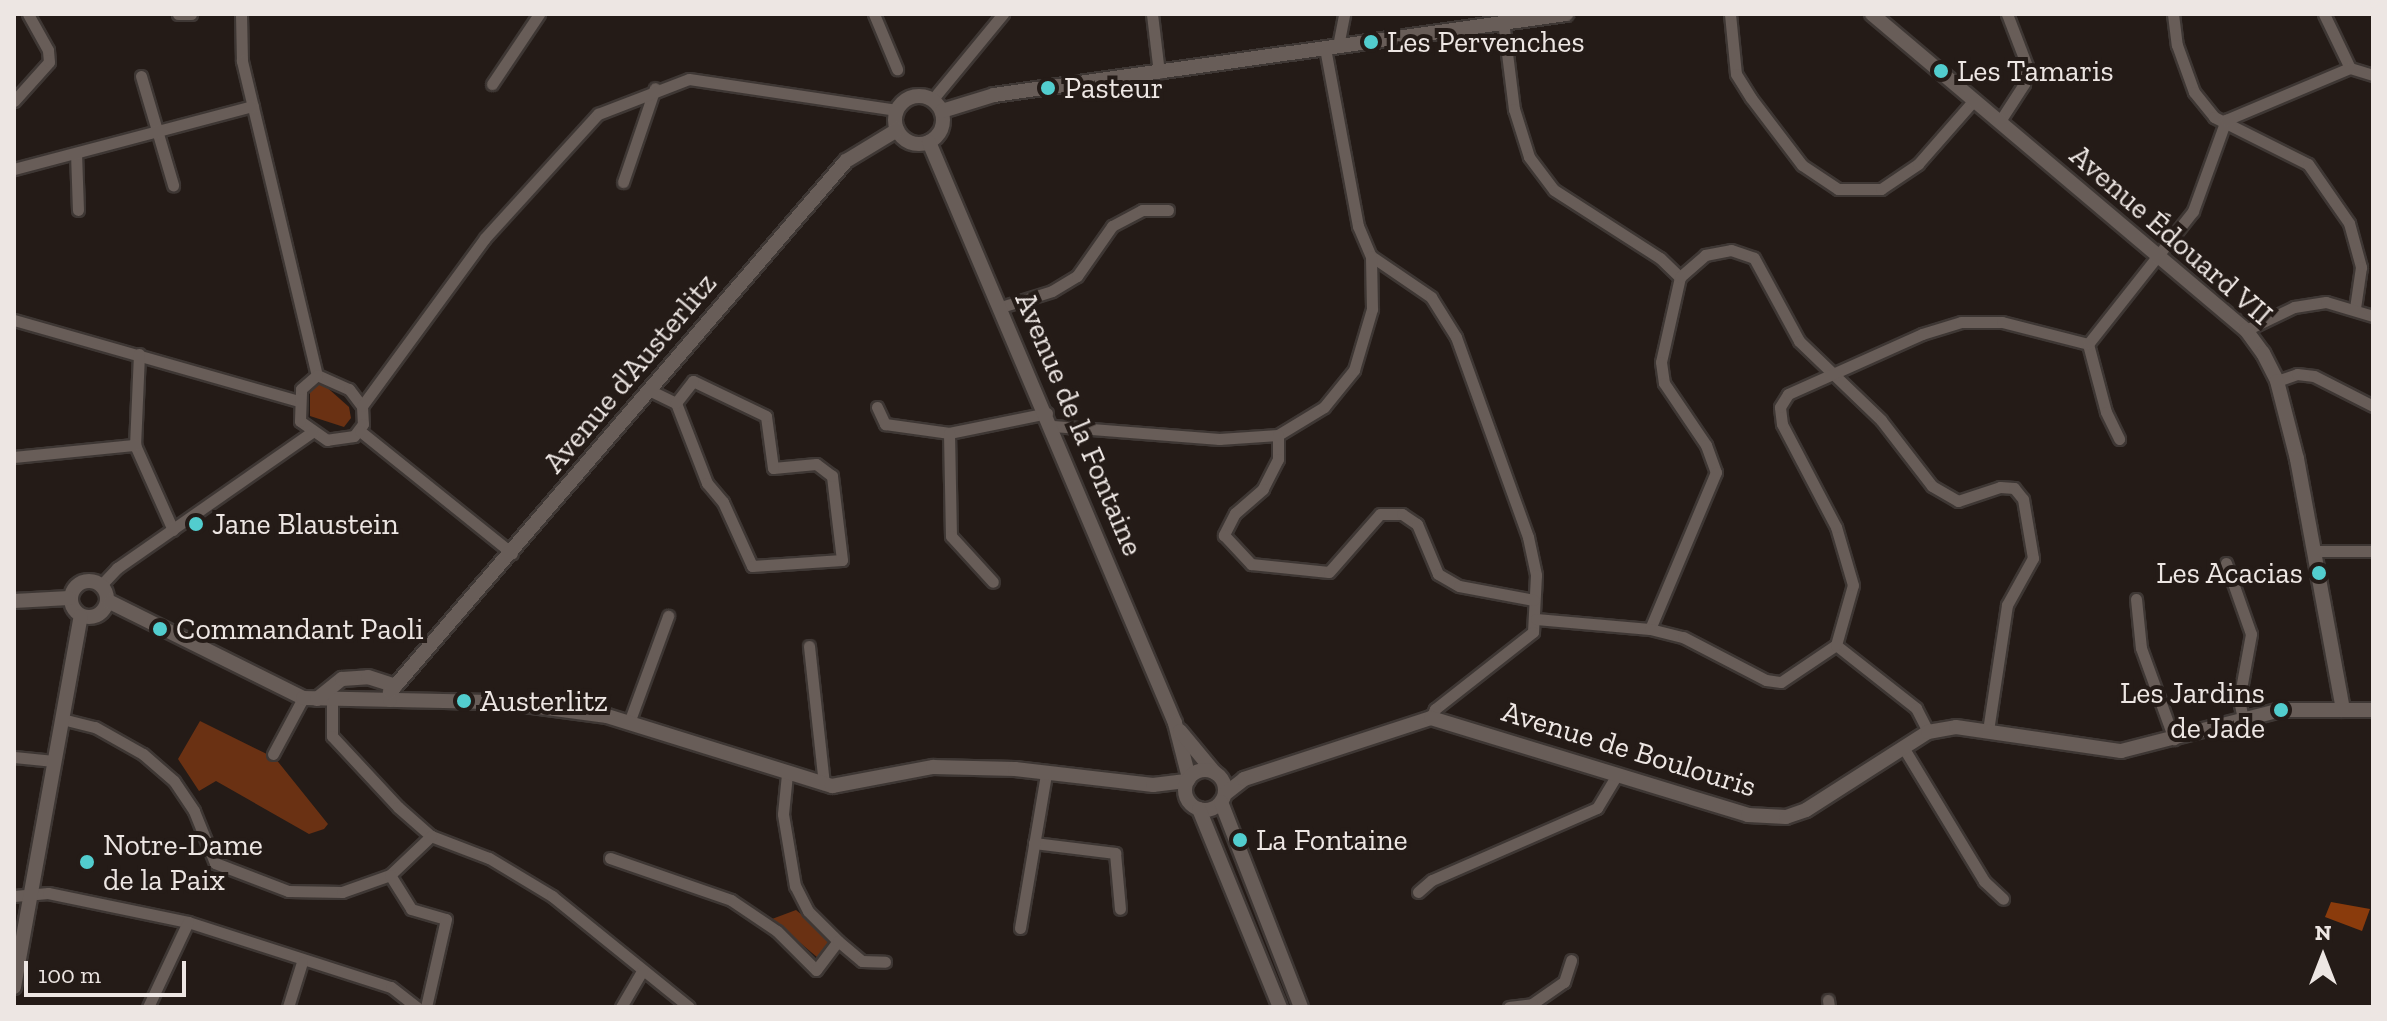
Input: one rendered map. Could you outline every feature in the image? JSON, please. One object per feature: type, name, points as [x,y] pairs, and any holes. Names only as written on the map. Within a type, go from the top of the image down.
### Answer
[{"type":"street","points":[[14,101],[49,62],[48,50],[28,14]]},
{"type":"street","points":[[178,14],[191,14]]},
{"type":"street","points":[[241,14],[242,61],[317,375]]},
{"type":"street","points":[[492,84],[539,14]]},
{"type":"street","points":[[874,14],[897,69]]},
{"type":"street","points":[[897,110],[897,130],[913,143],[929,142],[942,127],[937,105],[1003,14]]},
{"type":"street","points":[[1152,14],[1159,73]]},
{"type":"street","points":[[877,407],[885,424],[949,433],[1050,419],[1219,439],[1278,435],[1324,407],[1354,370],[1372,309],[1371,256],[1358,226],[1332,47],[1344,14]]},
{"type":"street","points":[[360,431],[362,406],[531,183],[598,114],[655,88],[689,79],[726,82],[897,110],[914,96],[937,105],[1566,14]]},
{"type":"street","points":[[1730,14],[1736,74],[1802,165],[1838,189],[1881,189],[1918,164],[1975,99]]},
{"type":"street","name":"Avenue Édouard VII","points":[[1872,14],[2246,330],[2277,381],[2315,551],[2343,710]]},
{"type":"street","points":[[2000,121],[2024,84],[2027,66],[2007,14]]},
{"type":"street","points":[[2173,14],[2177,45],[2194,92],[2214,117],[2226,120],[2308,164],[2349,223],[2361,267],[2355,308]]},
{"type":"street","points":[[2324,14],[2350,68]]},
{"type":"street","points":[[1503,21],[1514,109],[1529,157],[1554,190],[1660,258],[1680,277]]},
{"type":"street","points":[[2088,344],[2193,211],[2226,120],[2350,68],[2373,75]]},
{"type":"street","points":[[141,76],[154,130],[173,185]]},
{"type":"street","points":[[623,182],[655,88]]},
{"type":"street","points":[[14,169],[253,106]]},
{"type":"street","name":"Avenue d'Austerlitz","points":[[396,695],[415,664],[846,161],[897,130]]},
{"type":"street","name":"Avenue de la Fontaine","points":[[929,142],[1050,419],[1177,728],[1188,779]]},
{"type":"street","points":[[76,153],[78,210]]},
{"type":"street","points":[[1001,307],[1052,291],[1077,276],[1112,226],[1142,210],[1168,210]]},
{"type":"street","points":[[1650,629],[1716,472],[1706,445],[1664,383],[1661,362],[1680,277],[1705,255],[1731,250],[1754,258],[1799,341],[1881,420],[1946,497],[1958,501],[2000,487],[2014,488],[2023,499],[2033,558],[2007,605],[1988,730]]},
{"type":"street","points":[[1199,809],[1223,798],[1244,779],[1431,718],[1435,709],[1533,632],[1536,619],[1528,537],[1456,337],[1431,297],[1371,256]]},
{"type":"street","points":[[2246,330],[2294,307],[2326,302],[2355,308],[2373,316]]},
{"type":"street","points":[[14,320],[298,401]]},
{"type":"street","points":[[1536,619],[1650,629],[1683,637],[1766,680],[1781,682],[1836,645],[1853,585],[1836,527],[1782,424],[1780,407],[1788,394],[1961,322],[2002,322],[2088,344]]},
{"type":"street","points":[[2088,344],[2106,412],[2119,439]]},
{"type":"street","points":[[139,354],[135,445],[173,530]]},
{"type":"street","points":[[2277,381],[2297,374],[2314,376],[2373,406]]},
{"type":"street","points":[[317,375],[349,389],[362,406]]},
{"type":"street","points":[[317,375],[301,389],[298,401],[300,421],[312,432],[336,443],[360,431]]},
{"type":"street","points":[[651,391],[676,403],[707,483],[723,502],[752,566],[842,560],[832,476],[816,464],[773,468],[766,416],[693,381],[676,403]]},
{"type":"street","points":[[360,431],[512,553]]},
{"type":"street","points":[[81,616],[71,610],[69,598],[74,589],[103,583],[117,568],[312,432]]},
{"type":"street","points":[[949,433],[951,536],[993,582]]},
{"type":"street","points":[[1278,435],[1273,469],[1263,489],[1235,513],[1224,535],[1251,564],[1329,572],[1380,514],[1402,514],[1417,524],[1438,574],[1459,586],[1534,600]]},
{"type":"street","points":[[14,457],[135,445]]},
{"type":"street","points":[[2315,551],[2373,551]]},
{"type":"street","points":[[2226,563],[2251,634],[2239,700],[2243,719]]},
{"type":"street","points":[[103,583],[110,602],[317,699],[396,695],[502,702],[630,720],[837,796],[956,767]]},
{"type":"street","points":[[14,601],[69,598]]},
{"type":"street","points":[[2136,599],[2141,648],[2174,739]]},
{"type":"street","points":[[81,616],[110,602]]},
{"type":"street","points":[[14,987],[81,616]]},
{"type":"street","points":[[630,720],[668,616]]},
{"type":"street","points":[[1836,645],[1916,708],[1928,732]]},
{"type":"street","points":[[809,646],[824,784]]},
{"type":"street","points":[[273,754],[317,699],[342,679],[368,677],[396,695]]},
{"type":"street","points":[[317,699],[332,736],[431,836],[489,858],[529,881],[689,1007]]},
{"type":"street","name":"Avenue de Boulouris","points":[[1431,718],[1748,815],[1786,817],[1806,810],[1928,732],[1956,727],[1988,730],[2121,751],[2281,710],[2370,711]]},
{"type":"street","points":[[62,719],[95,727],[119,740],[174,781],[194,811],[215,863],[288,891],[342,892],[390,875],[431,836]]},
{"type":"street","name":"Avenue de la Fontaine","points":[[1177,728],[1217,775]]},
{"type":"street","points":[[1903,747],[1984,881],[2003,899]]},
{"type":"street","points":[[14,757],[54,761]]},
{"type":"street","points":[[786,777],[845,787],[933,767],[956,767],[1153,785],[1186,797],[1199,809],[1280,1007]]},
{"type":"street","points":[[1153,785],[1188,779],[1201,771],[1244,779]]},
{"type":"street","points":[[1020,928],[1046,774]]},
{"type":"street","points":[[1217,775],[1301,1007]]},
{"type":"street","points":[[1418,892],[1432,880],[1597,808],[1616,776]]},
{"type":"street","points":[[786,777],[783,814],[795,886],[808,911],[862,961],[885,962]]},
{"type":"street","points":[[1186,797],[1188,779]]},
{"type":"street","points":[[1034,843],[1115,853],[1120,909]]},
{"type":"street","points":[[610,858],[731,900],[777,931],[816,970],[838,941]]},
{"type":"street","points":[[390,875],[411,909],[446,919],[426,1007]]},
{"type":"street","points":[[14,896],[48,893],[188,922],[302,962],[391,987],[417,1007]]},
{"type":"street","points":[[148,1007],[188,922]]},
{"type":"street","points":[[1509,1007],[1534,1005],[1564,982],[1571,960]]},
{"type":"street","points":[[288,1007],[302,962]]},
{"type":"street","points":[[621,1007],[642,971]]},
{"type":"shaded area","points":[[322,383],[349,407],[351,418],[344,427],[310,416],[310,388]]},
{"type":"shaded area","points":[[200,721],[275,758],[328,824],[324,829],[309,834],[216,781],[199,791],[178,759]]},
{"type":"shaded area","points":[[2331,902],[2370,909],[2362,931],[2325,917]]},
{"type":"shaded area","points":[[796,910],[832,940],[818,958],[772,919]]},
{"type":"place","name":"Les Pervenches","points":[[1371,42]]},
{"type":"place","name":"Les Tamaris","points":[[1941,71]]},
{"type":"place","name":"Pasteur","points":[[1048,88]]},
{"type":"place","name":"Jane Blaustein","points":[[196,524]]},
{"type":"place","name":"Les Acacias","points":[[2319,573]]},
{"type":"place","name":"Commandant Paoli","points":[[160,629]]},
{"type":"place","name":"Austerlitz","points":[[464,701]]},
{"type":"place","name":"Les Jardins de Jade","points":[[2281,710]]},
{"type":"place","name":"La Fontaine","points":[[1240,840]]},
{"type":"place","name":"Notre-Dame de la Paix","points":[[87,862]]}]
